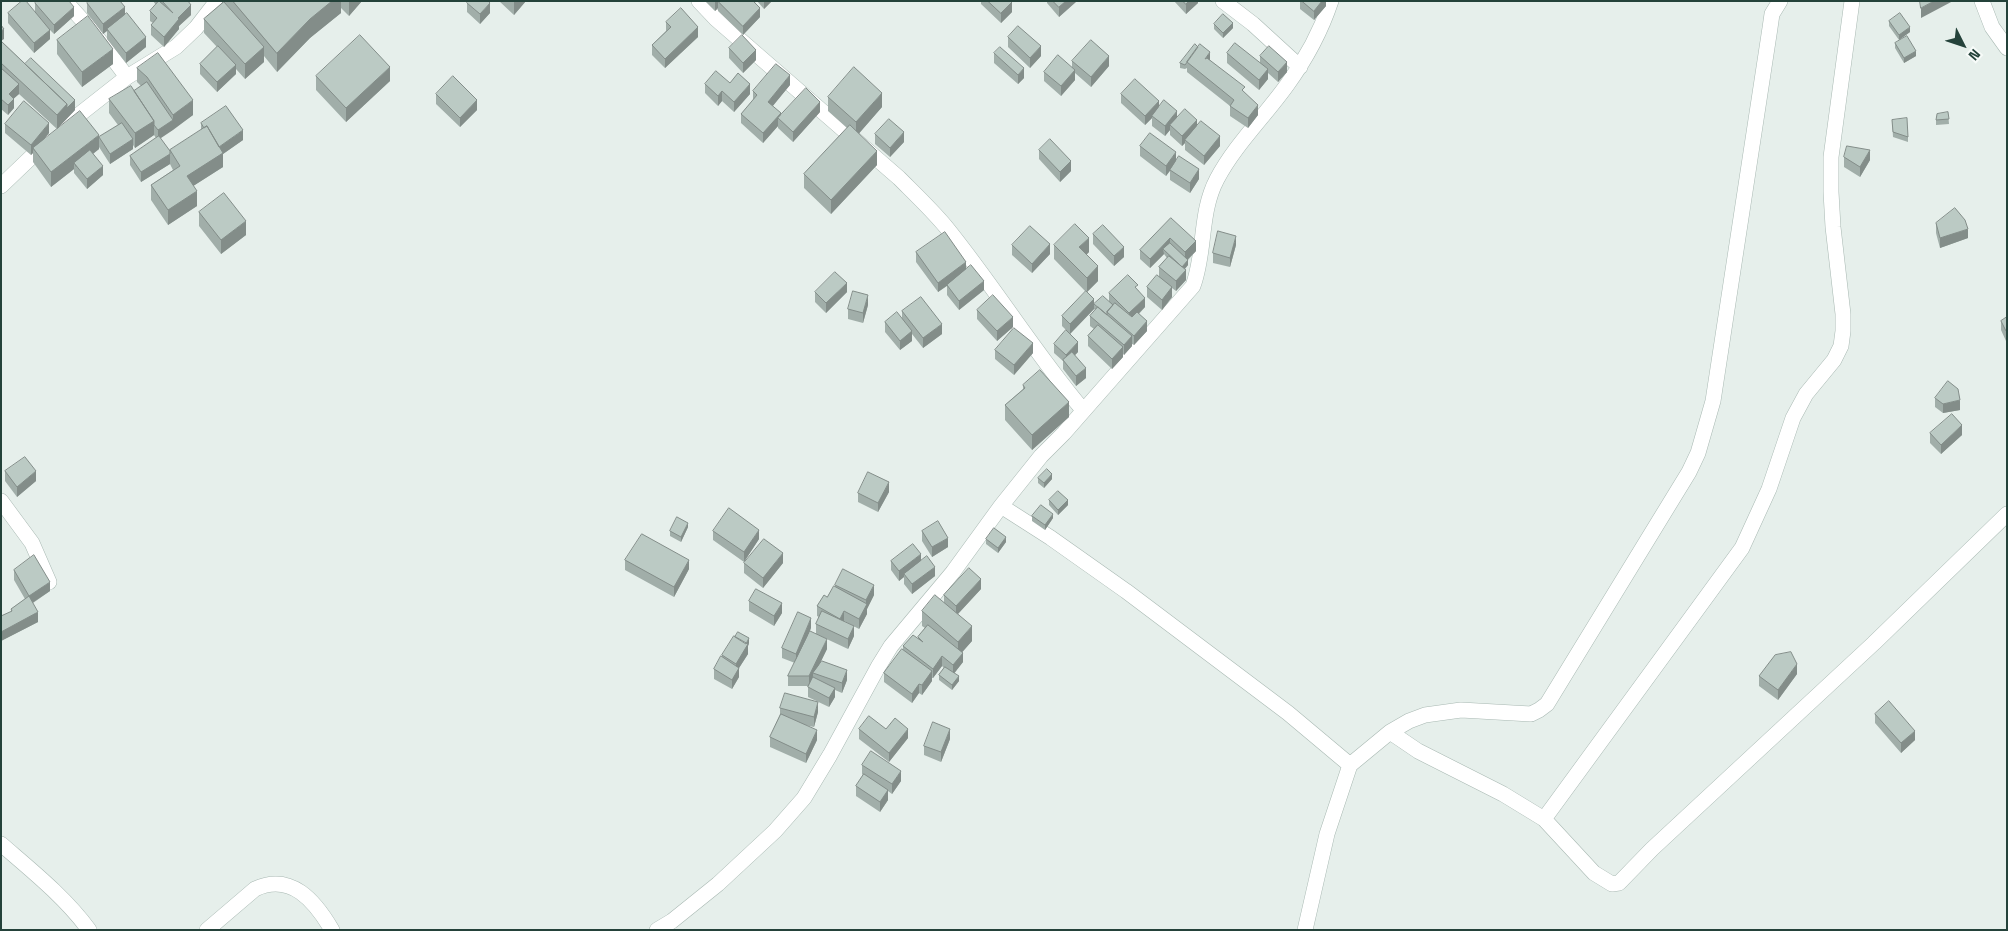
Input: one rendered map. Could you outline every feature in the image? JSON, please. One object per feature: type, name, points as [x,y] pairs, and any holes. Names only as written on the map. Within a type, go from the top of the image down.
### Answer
[{"type":"street","points":[[65,1],[98,38],[127,78]]},
{"type":"street","points":[[1,186],[63,128],[127,78],[176,47],[196,28],[217,1]]},
{"type":"street","points":[[699,1],[716,19],[899,178],[924,202],[951,234],[1010,312],[1051,372],[1084,410]]},
{"type":"street","points":[[1223,1],[1253,24],[1300,67]]},
{"type":"street","points":[[657,930],[672,921],[718,884],[775,831],[804,798],[891,646],[953,572],[1001,506],[1041,456],[1156,331],[1193,286],[1199,270],[1204,218],[1216,180],[1242,142],[1300,67],[1315,42],[1332,1]]},
{"type":"street","points":[[1305,930],[1327,834],[1350,765],[1390,732],[1409,720],[1461,710],[1531,714],[1546,704],[1689,472],[1698,453],[1713,401],[1772,14],[1780,1]]},
{"type":"street","points":[[1544,819],[1742,548],[1769,489],[1793,418],[1806,394],[1834,360],[1841,346],[1843,314],[1833,227],[1831,158],[1852,1]]},
{"type":"street","points":[[1982,1],[1992,26],[2007,48]]},
{"type":"street","points":[[1,501],[32,543],[49,582]]},
{"type":"street","points":[[1001,506],[1058,542],[1126,591],[1288,713],[1350,765]]},
{"type":"street","points":[[1390,732],[1418,751],[1496,790],[1544,819],[1594,873],[1612,884],[1619,884],[1652,849],[1868,649],[2007,514]]},
{"type":"street","points":[[1,844],[65,902],[89,930]]},
{"type":"street","points":[[208,930],[255,889],[264,885],[281,884],[288,885],[311,901],[322,912],[332,930]]},
{"type":"building","points":[[22,1],[26,1],[50,30],[34,43],[8,13]]},
{"type":"building","points":[[37,1],[69,1],[74,7],[54,25],[35,3]]},
{"type":"building","points":[[89,1],[120,1],[125,7],[103,24],[87,3]]},
{"type":"building","points":[[159,1],[173,13],[162,1],[188,1],[191,5],[178,18],[164,37],[151,25],[157,18],[150,11]]},
{"type":"building","points":[[233,1],[332,1],[310,19],[277,53]]},
{"type":"building","points":[[468,1],[488,1],[490,3],[480,14],[467,3]]},
{"type":"building","points":[[718,1],[753,1],[760,8],[743,26]]},
{"type":"building","points":[[988,1],[1011,1],[1012,2],[1001,13]]},
{"type":"building","points":[[1053,1],[1066,1],[1059,7]]},
{"type":"building","points":[[1302,1],[1322,1],[1314,11]]},
{"type":"building","points":[[1920,1],[1934,1],[1921,8]]},
{"type":"building","points":[[224,2],[264,47],[245,64],[204,19]]},
{"type":"building","points":[[681,8],[698,27],[665,59],[652,45],[671,27],[666,22]]},
{"type":"building","points":[[127,13],[146,37],[126,53],[107,29]]},
{"type":"building","points":[[1900,13],[1910,27],[1899,35],[1889,21]]},
{"type":"building","points":[[1223,14],[1233,23],[1223,33],[1214,24]]},
{"type":"building","points":[[88,16],[113,49],[82,72],[57,40]]},
{"type":"building","points":[[1018,26],[1041,46],[1030,58],[1008,37]]},
{"type":"building","points":[[360,35],[390,67],[346,108],[316,76]]},
{"type":"building","points":[[742,35],[756,50],[743,63],[729,48]]},
{"type":"building","points":[[1907,36],[1916,51],[1904,58],[1895,43]]},
{"type":"building","points":[[1091,40],[1109,56],[1091,77],[1072,61]]},
{"type":"building","points":[[1,41],[67,104],[57,115],[1,63]]},
{"type":"building","points":[[1235,43],[1268,69],[1259,80],[1227,53]]},
{"type":"building","points":[[1195,44],[1198,47],[1185,65],[1180,63]]},
{"type":"building","points":[[1200,44],[1210,52],[1205,59],[1207,58],[1245,87],[1242,90],[1258,105],[1248,118],[1230,106],[1234,100],[1187,62]]},
{"type":"building","points":[[218,46],[236,65],[217,82],[200,64]]},
{"type":"building","points":[[1269,46],[1287,62],[1278,72],[1260,56]]},
{"type":"building","points":[[1000,47],[1024,68],[1018,75],[994,53]]},
{"type":"building","points":[[158,53],[193,100],[173,115],[147,77],[137,68]]},
{"type":"building","points":[[1058,55],[1075,70],[1061,86],[1044,72]]},
{"type":"building","points":[[31,58],[75,100],[67,108],[67,104],[25,64]]},
{"type":"building","points":[[776,64],[790,75],[768,102],[781,113],[763,133],[741,114],[757,95],[753,91]]},
{"type":"building","points":[[854,67],[882,93],[856,122],[828,97]]},
{"type":"building","points":[[1,68],[19,84],[9,94],[14,99],[8,105],[1,99]]},
{"type":"building","points":[[716,71],[730,83],[738,73],[750,84],[734,102],[722,91],[718,96],[705,84]]},
{"type":"building","points":[[453,76],[477,100],[460,118],[436,94]]},
{"type":"building","points":[[1135,79],[1159,101],[1145,116],[1121,94]]},
{"type":"building","points":[[147,82],[173,120],[158,130],[134,91]]},
{"type":"building","points":[[131,86],[154,121],[135,133],[109,99]]},
{"type":"building","points":[[806,88],[820,102],[793,132],[778,118]]},
{"type":"building","points":[[1164,100],[1177,111],[1165,126],[1152,116]]},
{"type":"building","points":[[24,101],[49,123],[31,145],[5,124]]},
{"type":"building","points":[[226,106],[243,130],[219,147],[207,126],[204,128],[201,123]]},
{"type":"building","points":[[1185,109],[1197,120],[1182,136],[1170,125]]},
{"type":"building","points":[[80,111],[99,135],[51,172],[33,148]]},
{"type":"building","points":[[1948,112],[1949,119],[1936,120],[1937,114]]},
{"type":"building","points":[[1907,118],[1908,137],[1893,132],[1892,120]]},
{"type":"building","points":[[889,119],[904,132],[890,148],[875,134]]},
{"type":"building","points":[[1201,121],[1220,136],[1204,156],[1185,140]]},
{"type":"building","points":[[122,123],[133,139],[110,154],[99,137]]},
{"type":"building","points":[[850,125],[877,151],[831,200],[804,174]]},
{"type":"building","points":[[207,126],[223,153],[187,176],[197,191],[168,210],[151,185],[180,166],[170,150]]},
{"type":"building","points":[[1150,133],[1176,152],[1166,166],[1140,146]]},
{"type":"building","points":[[159,136],[170,151],[170,154],[141,172],[130,156]]},
{"type":"building","points":[[1050,139],[1071,161],[1060,172],[1039,150]]},
{"type":"building","points":[[1847,146],[1870,150],[1860,167],[1844,157]]},
{"type":"building","points":[[90,150],[103,166],[87,179],[74,163]]},
{"type":"building","points":[[1179,156],[1199,169],[1190,183],[1170,170]]},
{"type":"building","points":[[224,193],[246,221],[221,240],[199,212]]},
{"type":"building","points":[[1955,208],[1965,220],[1968,229],[1940,238],[1936,223]]},
{"type":"building","points":[[1171,218],[1196,241],[1185,252],[1170,238],[1150,259],[1140,250]]},
{"type":"building","points":[[1075,224],[1089,238],[1079,247],[1098,266],[1087,278],[1054,245]]},
{"type":"building","points":[[1103,225],[1124,247],[1114,256],[1093,234]]},
{"type":"building","points":[[1030,226],[1050,244],[1032,264],[1012,245]]},
{"type":"building","points":[[1218,231],[1236,236],[1230,258],[1213,253]]},
{"type":"building","points":[[945,232],[966,262],[938,283],[916,252]]},
{"type":"building","points":[[1170,243],[1188,260],[1182,267],[1163,249]]},
{"type":"building","points":[[1169,256],[1186,270],[1176,281],[1159,267]]},
{"type":"building","points":[[971,265],[984,281],[959,301],[947,285]]},
{"type":"building","points":[[835,272],[847,283],[826,303],[815,292]]},
{"type":"building","points":[[1128,275],[1138,285],[1135,287],[1145,298],[1129,313],[1109,293]]},
{"type":"building","points":[[1157,275],[1172,287],[1162,300],[1147,287]]},
{"type":"building","points":[[853,291],[868,295],[863,313],[848,309]]},
{"type":"building","points":[[1086,291],[1094,299],[1070,324],[1062,316]]},
{"type":"building","points":[[993,295],[1013,317],[997,331],[977,310]]},
{"type":"building","points":[[1103,296],[1113,305],[1107,312],[1107,315],[1094,304]]},
{"type":"building","points":[[921,297],[942,324],[923,338],[902,311]]},
{"type":"building","points":[[1115,303],[1132,317],[1137,312],[1147,321],[1134,336],[1107,312]]},
{"type":"building","points":[[1098,307],[1132,336],[1124,345],[1090,316]]},
{"type":"building","points":[[897,312],[912,331],[900,341],[885,322]]},
{"type":"building","points":[[2007,317],[2007,331],[2006,331],[2001,321]]},
{"type":"building","points":[[1098,325],[1123,347],[1112,359],[1088,336]]},
{"type":"building","points":[[1014,328],[1033,343],[1014,365],[995,350]]},
{"type":"building","points":[[1066,330],[1078,342],[1066,355],[1054,344]]},
{"type":"building","points":[[1072,352],[1086,368],[1076,376],[1063,360]]},
{"type":"building","points":[[1040,370],[1069,402],[1032,435],[1005,405],[1025,388],[1023,385]]},
{"type":"building","points":[[1948,381],[1958,389],[1960,400],[1943,404],[1935,398]]},
{"type":"building","points":[[1952,414],[1962,425],[1941,445],[1930,433]]},
{"type":"building","points":[[25,457],[36,471],[17,487],[5,471]]},
{"type":"building","points":[[1047,469],[1052,474],[1044,483],[1038,478]]},
{"type":"building","points":[[868,472],[889,482],[878,503],[858,493]]},
{"type":"building","points":[[1058,491],[1068,500],[1058,510],[1049,500]]},
{"type":"building","points":[[1041,505],[1053,514],[1045,525],[1032,516]]},
{"type":"building","points":[[729,508],[759,530],[744,552],[713,531]]},
{"type":"building","points":[[677,517],[688,523],[681,537],[670,531]]},
{"type":"building","points":[[938,521],[948,538],[932,547],[922,531]]},
{"type":"building","points":[[994,528],[1006,537],[998,548],[986,539]]},
{"type":"building","points":[[642,534],[689,560],[674,587],[625,560]]},
{"type":"building","points":[[764,539],[783,553],[763,578],[744,563]]},
{"type":"building","points":[[913,544],[921,554],[899,571],[891,561]]},
{"type":"building","points":[[34,555],[50,582],[29,596],[14,570]]},
{"type":"building","points":[[927,556],[935,567],[912,584],[904,574]]},
{"type":"building","points":[[969,568],[981,579],[956,606],[944,595]]},
{"type":"building","points":[[843,569],[874,585],[866,600],[835,585]]},
{"type":"building","points":[[834,586],[867,604],[859,619],[844,611],[840,619],[817,606],[824,595],[827,597]]},
{"type":"building","points":[[756,589],[782,603],[774,616],[749,601]]},
{"type":"building","points":[[935,595],[972,626],[958,642],[922,611]]},
{"type":"building","points":[[29,596],[38,612],[1,632],[1,616],[12,611],[11,609]]},
{"type":"building","points":[[822,611],[854,626],[848,639],[816,624]]},
{"type":"building","points":[[798,612],[811,618],[796,654],[782,648]]},
{"type":"building","points":[[928,625],[963,653],[953,665],[942,656],[933,669],[903,646],[913,635],[923,642],[918,637]]},
{"type":"building","points":[[810,631],[827,639],[809,676],[788,676]]},
{"type":"building","points":[[738,632],[749,638],[746,644],[735,637]]},
{"type":"building","points":[[734,636],[748,644],[736,664],[722,655]]},
{"type":"building","points":[[902,649],[932,671],[922,685],[919,684],[912,694],[884,673]]},
{"type":"building","points":[[1791,652],[1797,664],[1778,690],[1759,676],[1775,655]]},
{"type":"building","points":[[721,656],[739,668],[732,680],[714,669]]},
{"type":"building","points":[[822,661],[847,670],[842,683],[813,673]]},
{"type":"building","points":[[945,667],[959,676],[952,685],[939,675]]},
{"type":"building","points":[[813,677],[835,688],[829,698],[808,687]]},
{"type":"building","points":[[785,693],[818,702],[814,717],[780,708]]},
{"type":"building","points":[[1889,701],[1915,731],[1901,743],[1875,714]]},
{"type":"building","points":[[781,714],[817,730],[806,754],[770,737]]},
{"type":"building","points":[[869,716],[886,729],[895,718],[908,729],[889,753],[859,729]]},
{"type":"building","points":[[933,722],[950,729],[941,752],[924,746]]},
{"type":"building","points":[[871,751],[901,771],[892,784],[862,765]]},
{"type":"building","points":[[864,774],[888,790],[880,802],[856,786]]}]
